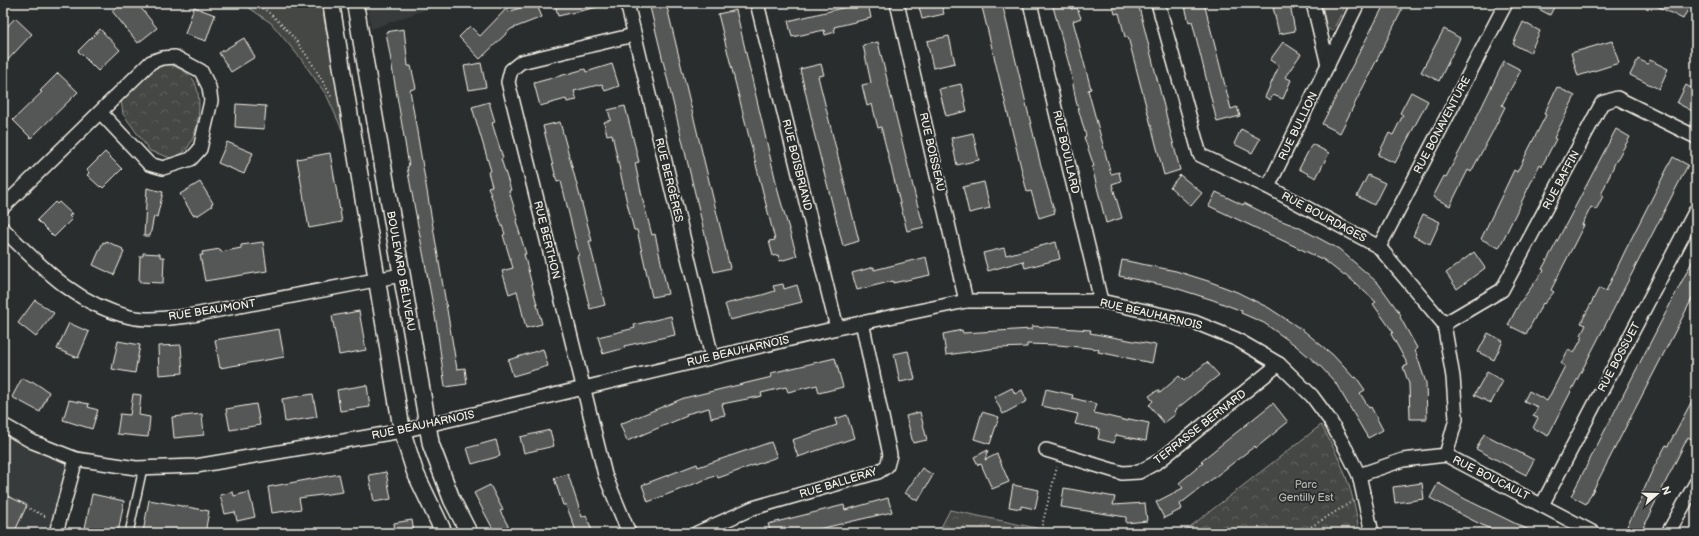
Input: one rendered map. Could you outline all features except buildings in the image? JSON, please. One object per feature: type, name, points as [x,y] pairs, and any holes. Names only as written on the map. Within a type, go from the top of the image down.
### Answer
[{"type":"street","points":[[332,3],[402,430],[415,472],[444,533]]},
{"type":"street","name":"BOULEVARD BÉLIVEAU","points":[[355,3],[430,445],[452,500],[469,533]]},
{"type":"street","name":"RUE BERGÈRES","points":[[627,3],[712,357]]},
{"type":"street","name":"RUE BOISSEAU","points":[[897,3],[966,301]]},
{"type":"street","name":"RUE BOULLARD","points":[[1030,3],[1101,300]]},
{"type":"street","name":"RUE BOURDAGES","points":[[1158,3],[1200,155],[1268,187],[1379,247],[1444,324]]},
{"type":"street","points":[[1314,3],[1328,65]]},
{"type":"street","name":"RUE BULLION","points":[[1268,187],[1358,3]]},
{"type":"street","name":"RUE BONAVENTURE","points":[[1379,247],[1506,3]]},
{"type":"street","name":"RUE BOISBRIAND","points":[[761,4],[836,328]]},
{"type":"street","name":"RUE BERTHON","points":[[629,533],[605,475],[508,82],[512,70],[522,62],[634,35]]},
{"type":"street","points":[[3,207],[151,62],[162,58],[175,57],[201,71],[209,88],[211,101],[200,149],[190,159],[163,168],[149,164],[100,112]]},
{"type":"street","name":"RUE BAFFIN","points":[[1444,324],[1502,290],[1602,103],[1617,98],[1696,137]]},
{"type":"street","name":"RUE BOSSUET","points":[[1542,504],[1696,210]]},
{"type":"street","name":"RUE BEAUMONT","points":[[3,229],[57,282],[101,308],[131,317],[165,318],[188,316],[401,275]]},
{"type":"street","name":"RUE BEAUHARNOIS","points":[[3,425],[33,442],[76,459],[143,468],[196,466],[427,425],[862,322],[966,301],[1101,300],[1194,322],[1236,339],[1279,364],[1312,396],[1329,419],[1359,475],[1372,533]]},
{"type":"street","name":"RUE BALLERAY","points":[[697,533],[753,508],[878,472],[887,466],[890,454],[862,322]]},
{"type":"street","points":[[1444,324],[1453,377],[1456,419],[1446,455]]},
{"type":"street","name":"TERRASSE BERNARD","points":[[1052,452],[1122,473],[1139,472],[1159,461],[1279,364]]},
{"type":"street","name":"RUE BOUCAULT","points":[[1359,475],[1403,460],[1446,455],[1542,504],[1594,533]]},
{"type":"street","points":[[58,528],[76,459]]},
{"type":"street","points":[[1668,533],[1696,483]]},
{"type":"lane","points":[[129,533],[143,468]]},
{"type":"path","points":[[256,3],[283,26],[306,52],[335,104]]},
{"type":"path","points":[[1040,533],[1057,472],[1052,452]]},
{"type":"path","points":[[1301,533],[1306,532],[1364,494]]},
{"type":"path","points":[[26,507],[58,528]]},
{"type":"shaded area","points":[[367,3],[445,3],[371,29]]},
{"type":"shaded area","points":[[3,428],[71,462],[53,533],[3,533]]},
{"type":"green space","points":[[242,3],[321,3],[348,143],[327,96],[301,59],[271,23]]},
{"type":"green space","points":[[1322,3],[1347,3],[1333,30],[1330,30],[1326,26]]},
{"type":"green space","points":[[169,64],[179,68],[191,76],[196,86],[199,105],[197,126],[190,144],[184,152],[171,158],[150,151],[123,114],[121,100],[152,68]]},
{"type":"green space","name":"Parc Gentilly Est","points":[[1321,425],[1335,451],[1346,477],[1354,504],[1359,533],[1182,533]]},
{"type":"green space","points":[[950,510],[1060,533],[933,533],[939,531]]}]
